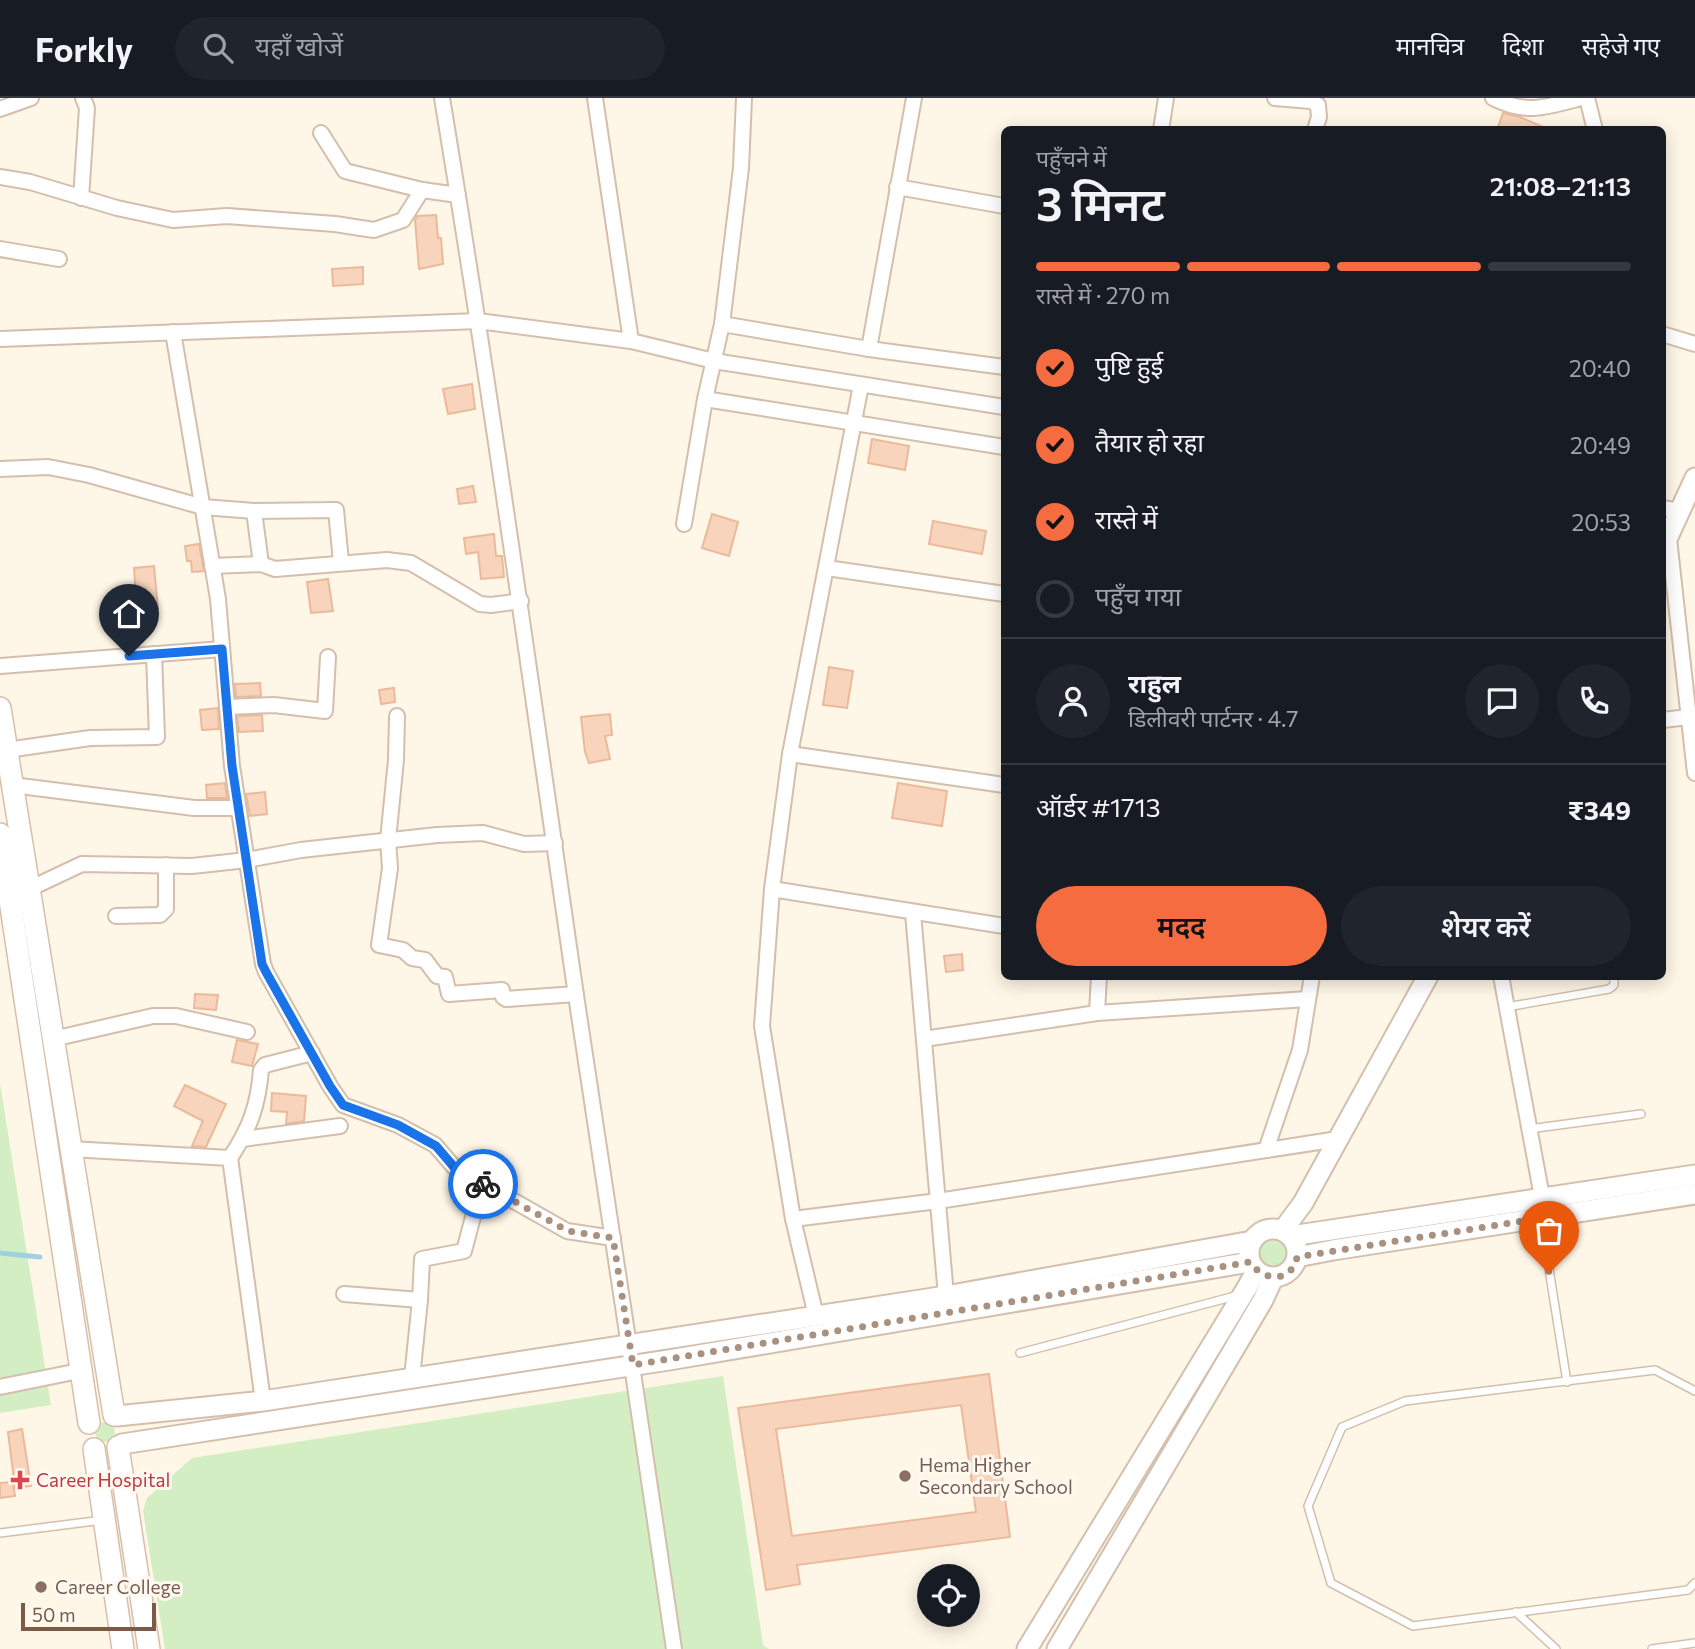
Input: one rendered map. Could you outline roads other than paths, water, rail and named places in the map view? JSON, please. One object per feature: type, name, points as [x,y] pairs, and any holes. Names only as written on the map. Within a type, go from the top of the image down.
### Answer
[{"type":"main road","points":[[0,708],[70,1149],[116,1415],[125,1429],[120,1446],[149,1649]]},
{"type":"main road","points":[[0,834],[79,1371],[89,1423]]},
{"type":"main road","points":[[116,1415],[95,1415],[89,1423],[86,1436],[94,1449],[123,1649]]},
{"type":"main road","points":[[94,1449],[109,1452],[120,1446]]},
{"type":"street","points":[[0,109],[31,98]]},
{"type":"street","points":[[81,198],[87,108],[83,98]]},
{"type":"street","points":[[442,98],[521,601],[576,994],[674,1649]]},
{"type":"street","points":[[595,98],[631,341]]},
{"type":"street","points":[[684,524],[705,400],[722,324],[741,168],[744,98]]},
{"type":"street","points":[[869,349],[914,98]]},
{"type":"street","points":[[1162,126],[1166,98]]},
{"type":"street","points":[[1275,98],[1311,101],[1318,106],[1316,126]]},
{"type":"street","points":[[1493,98],[1512,107],[1538,109],[1581,98]]},
{"type":"street","points":[[1587,98],[1594,126]]},
{"type":"street","points":[[321,133],[345,171],[422,190],[458,195]]},
{"type":"street","points":[[0,177],[30,182],[81,198],[173,220],[227,216],[335,223],[374,230],[403,220],[422,190]]},
{"type":"street","points":[[897,187],[1001,205]]},
{"type":"street","points":[[0,249],[59,259]]},
{"type":"street","points":[[0,339],[478,321],[631,341],[714,361],[1001,407]]},
{"type":"street","points":[[722,324],[1001,368]]},
{"type":"street","points":[[173,332],[212,566],[238,808],[262,964],[343,1105],[398,1125],[436,1146],[454,1167],[568,1231],[613,1238]]},
{"type":"street","points":[[1666,335],[1695,344]]},
{"type":"street","points":[[816,1316],[793,1219],[762,1026],[772,889],[790,754],[861,385]]},
{"type":"street","points":[[705,400],[1001,447]]},
{"type":"street","points":[[0,469],[48,467],[89,475],[203,507],[254,511],[337,510],[341,562]]},
{"type":"street","points":[[1695,478],[1672,510],[1666,544],[1695,772]]},
{"type":"street","points":[[254,511],[261,564]]},
{"type":"street","points":[[212,566],[261,564],[275,569],[387,560],[411,563],[480,604],[521,601]]},
{"type":"street","points":[[827,568],[1001,594]]},
{"type":"street","points":[[0,666],[222,649]]},
{"type":"street","points":[[7,750],[90,738],[157,737],[154,654]]},
{"type":"street","points":[[227,707],[274,705],[325,711],[328,657]]},
{"type":"street","points":[[397,716],[396,760],[388,839],[390,868],[379,944],[381,947],[403,950],[412,958],[424,959],[437,976],[445,977],[449,994],[502,990],[506,999],[576,994]]},
{"type":"street","points":[[1666,720],[1689,717]]},
{"type":"street","points":[[790,754],[1001,785]]},
{"type":"street","points":[[12,785],[194,808],[238,808]]},
{"type":"street","points":[[29,890],[82,864],[192,866],[388,839],[483,833],[524,845],[555,843]]},
{"type":"street","points":[[116,916],[160,915],[166,909],[166,866]]},
{"type":"street","points":[[772,889],[1001,926]]},
{"type":"street","points":[[913,913],[947,1296]]},
{"type":"street","points":[[1097,1013],[1099,980]]},
{"type":"street","points":[[1266,1150],[1300,1050],[1311,980]]},
{"type":"street","points":[[1287,1233],[1426,980]]},
{"type":"street","points":[[1502,980],[1542,1197]]},
{"type":"street","points":[[924,1039],[1097,1013],[1308,999]]},
{"type":"street","points":[[53,1039],[153,1016],[176,1016],[247,1032]]},
{"type":"street","points":[[263,1401],[230,1158],[243,1139],[254,1114],[261,1070],[265,1065],[312,1053]]},
{"type":"street","points":[[243,1139],[340,1126]]},
{"type":"street","points":[[793,1219],[938,1201],[1338,1139]]},
{"type":"street","points":[[70,1149],[230,1158]]},
{"type":"street","points":[[1056,1649],[1256,1312],[1260,1270],[1248,1253],[1252,1241],[1264,1230],[1273,1228],[1287,1233],[1695,1175]]},
{"type":"street","points":[[412,1378],[422,1259],[464,1251],[482,1183]]},
{"type":"street","points":[[1297,1257],[1695,1194]]},
{"type":"street","points":[[120,1446],[1260,1270],[1282,1276],[1290,1271],[1297,1257],[1296,1244],[1287,1233]]},
{"type":"street","points":[[116,1415],[263,1401],[629,1345],[947,1296],[1252,1241]]},
{"type":"street","points":[[1027,1649],[1242,1294],[1260,1270]]},
{"type":"street","points":[[344,1294],[420,1300]]},
{"type":"street","points":[[0,1387],[79,1371]]},
{"type":"lane","points":[[1507,1007],[1609,989],[1614,985],[1614,980]]},
{"type":"lane","points":[[1529,1129],[1641,1114]]},
{"type":"lane","points":[[1541,1218],[1567,1382]]},
{"type":"lane","points":[[1020,1353],[1242,1294]]},
{"type":"lane","points":[[1695,1391],[1656,1370],[1405,1401],[1342,1427],[1308,1506],[1331,1583],[1413,1626],[1688,1590],[1695,1583]]},
{"type":"lane","points":[[0,1533],[104,1520]]},
{"type":"lane","points":[[1516,1612],[1556,1649]]},
{"type":"lane","points":[[1652,1649],[1695,1643]]},
{"type":"waterway","points":[[0,1253],[40,1257]]},
{"type":"place","name":"Hema Higher Secondary School","points":[[905,1476]]},
{"type":"place","name":"Career Hospital","points":[[20,1480]]},
{"type":"place","name":"Career College","points":[[41,1587]]}]
